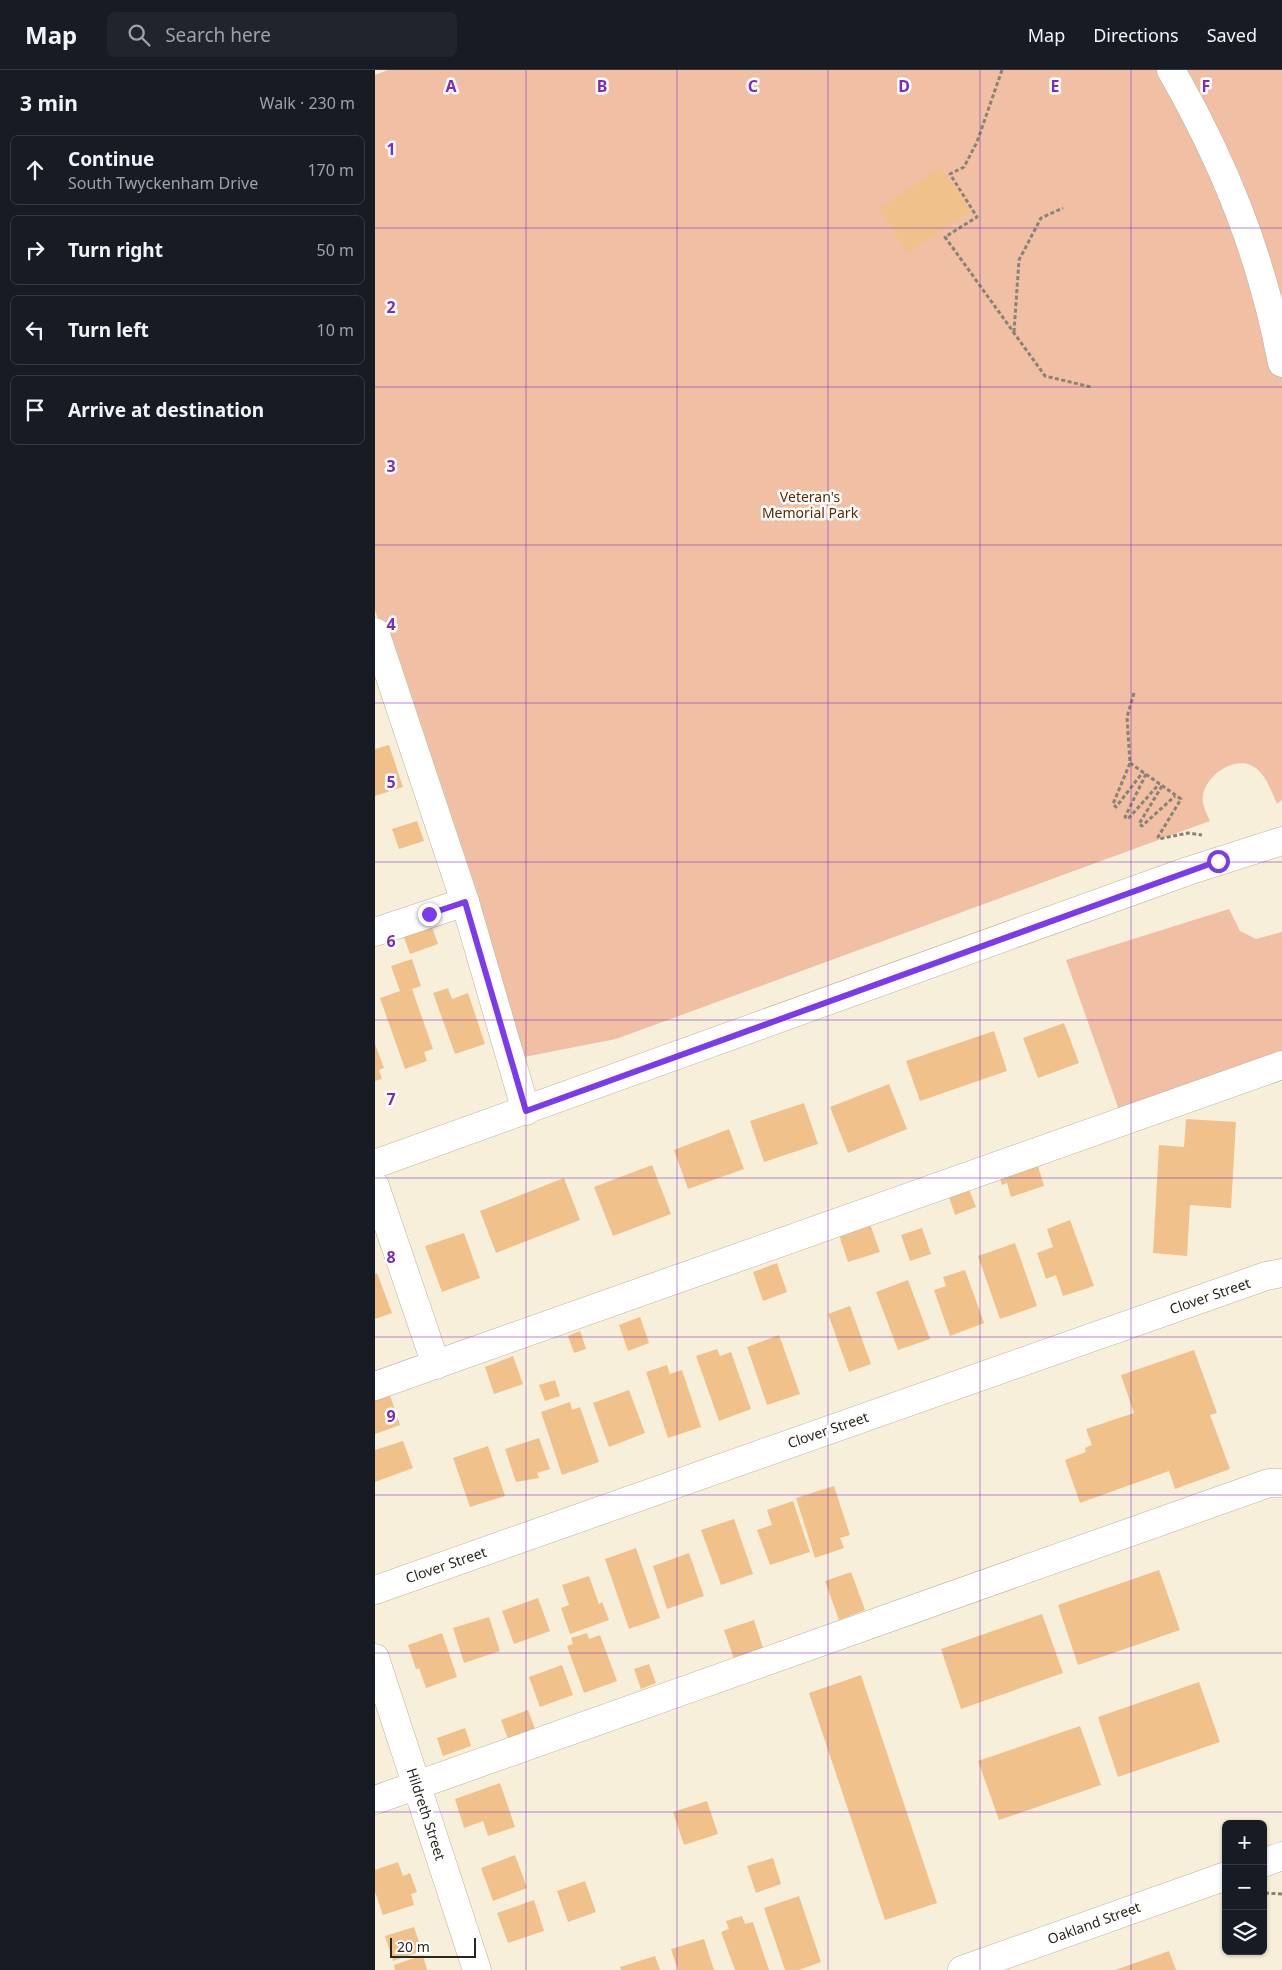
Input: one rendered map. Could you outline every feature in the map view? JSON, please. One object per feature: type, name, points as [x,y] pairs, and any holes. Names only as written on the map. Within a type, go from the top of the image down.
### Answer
[{"type":"street","points":[[1171,70],[1199,118],[1243,217],[1261,275],[1282,363]]},
{"type":"street","points":[[375,632],[465,902],[526,1111]]},
{"type":"street","points":[[375,1164],[1189,872],[1282,841]]},
{"type":"street","points":[[375,932],[465,902]]},
{"type":"street","points":[[375,1386],[1282,1065]]},
{"type":"street","points":[[375,1186],[436,1365]]},
{"type":"street","name":"Clover Street","points":[[375,1590],[1266,1276],[1282,1273]]},
{"type":"street","points":[[375,1800],[1259,1486],[1269,1483],[1282,1483]]},
{"type":"street","name":"Hildreth Street","points":[[375,1658],[477,1970]]},
{"type":"street","points":[[1267,1861],[1282,1856]]},
{"type":"street","name":"Oakland Street","points":[[962,1970],[1222,1877]]},
{"type":"path","points":[[1002,70],[977,142],[964,167],[951,174],[977,217],[945,237],[1045,376],[1091,387]]},
{"type":"path","points":[[1014,333],[1019,260],[1041,218],[1063,208]]},
{"type":"path","points":[[1134,693],[1127,717],[1130,763],[1113,804],[1116,806],[1144,773]]},
{"type":"path","points":[[1130,763],[1181,799],[1159,839],[1188,833],[1202,835]]},
{"type":"path","points":[[1144,773],[1125,817],[1128,819],[1161,785]]},
{"type":"path","points":[[1161,785],[1139,824],[1142,826],[1175,796]]},
{"type":"path","points":[[1267,1893],[1282,1894]]},
{"type":"green space","name":"Veteran's Memorial Park","points":[[388,70],[1282,70],[1282,800],[1277,804],[1266,781],[1257,769],[1249,764],[1230,765],[1213,777],[1203,794],[1203,805],[1210,821],[616,1039],[524,1057],[375,610],[375,75]]},
{"type":"green space","points":[[1229,909],[1240,931],[1256,939],[1282,932],[1282,1051],[1119,1110],[1066,960]]},
{"type":"building","points":[[941,167],[970,211],[908,253],[878,209]]},
{"type":"building","points":[[389,745],[403,787],[375,796],[375,749]]},
{"type":"building","points":[[417,821],[424,841],[399,849],[392,829]]},
{"type":"building","points":[[430,922],[438,944],[410,954],[402,932]]},
{"type":"building","points":[[412,959],[421,986],[412,989],[433,1049],[424,1052],[427,1061],[405,1069],[380,998],[400,991],[391,966]]},
{"type":"building","points":[[448,988],[452,999],[468,993],[485,1044],[455,1054],[433,993]]},
{"type":"building","points":[[1064,1023],[1079,1063],[1038,1078],[1023,1038]]},
{"type":"building","points":[[994,1031],[1007,1071],[920,1101],[906,1061]]},
{"type":"building","points":[[375,1044],[384,1068],[379,1070],[382,1079],[375,1081]]},
{"type":"building","points":[[889,1084],[907,1129],[848,1153],[830,1107]]},
{"type":"building","points":[[804,1103],[818,1144],[764,1162],[750,1121]]},
{"type":"building","points":[[1186,1119],[1236,1122],[1231,1208],[1190,1205],[1187,1256],[1153,1253],[1159,1145],[1184,1147]]},
{"type":"building","points":[[729,1129],[744,1169],[688,1189],[674,1150]]},
{"type":"building","points":[[1037,1163],[1044,1186],[1011,1197],[1007,1183],[1002,1185],[999,1176]]},
{"type":"building","points":[[652,1165],[671,1214],[613,1236],[594,1187]]},
{"type":"building","points":[[564,1178],[580,1220],[496,1253],[480,1211]]},
{"type":"building","points":[[968,1187],[976,1207],[955,1215],[948,1194]]},
{"type":"building","points":[[1070,1220],[1094,1286],[1063,1296],[1056,1275],[1046,1279],[1037,1253],[1053,1247],[1047,1229]]},
{"type":"building","points":[[870,1224],[880,1252],[848,1262],[839,1235]]},
{"type":"building","points":[[922,1228],[931,1254],[910,1261],[901,1235]]},
{"type":"building","points":[[464,1233],[480,1278],[442,1292],[425,1246]]},
{"type":"building","points":[[1015,1243],[1037,1306],[1000,1319],[978,1256]]},
{"type":"building","points":[[777,1263],[787,1292],[763,1301],[753,1272]]},
{"type":"building","points":[[965,1270],[984,1323],[950,1336],[934,1290],[946,1286],[943,1277]]},
{"type":"building","points":[[377,1273],[392,1313],[375,1319],[375,1274]]},
{"type":"building","points":[[908,1280],[930,1339],[898,1350],[876,1292]]},
{"type":"building","points":[[850,1306],[871,1364],[849,1372],[828,1314]]},
{"type":"building","points":[[640,1317],[649,1343],[628,1351],[619,1325]]},
{"type":"building","points":[[580,1331],[586,1349],[574,1353],[568,1336]]},
{"type":"building","points":[[779,1335],[800,1394],[767,1405],[747,1347]]},
{"type":"building","points":[[717,1349],[720,1356],[731,1352],[751,1409],[719,1421],[696,1356]]},
{"type":"building","points":[[1194,1350],[1217,1413],[1210,1415],[1230,1469],[1175,1489],[1169,1471],[1080,1503],[1065,1460],[1086,1452],[1085,1448],[1092,1445],[1086,1429],[1134,1413],[1121,1375]]},
{"type":"building","points":[[513,1356],[523,1384],[494,1394],[485,1367]]},
{"type":"building","points":[[667,1365],[670,1374],[682,1370],[701,1427],[668,1438],[646,1372]]},
{"type":"building","points":[[555,1380],[560,1396],[545,1401],[539,1385]]},
{"type":"building","points":[[629,1390],[645,1433],[609,1447],[593,1403]]},
{"type":"building","points":[[390,1395],[400,1425],[375,1434],[375,1400]]},
{"type":"building","points":[[570,1402],[572,1410],[580,1407],[599,1462],[562,1475],[541,1412]]},
{"type":"building","points":[[539,1438],[550,1469],[537,1473],[539,1478],[516,1482],[505,1449]]},
{"type":"building","points":[[403,1441],[413,1468],[375,1482],[375,1450]]},
{"type":"building","points":[[488,1446],[505,1496],[470,1507],[453,1458]]},
{"type":"building","points":[[834,1486],[850,1535],[840,1538],[844,1548],[815,1558],[796,1498]]},
{"type":"building","points":[[793,1501],[810,1552],[770,1565],[757,1530],[772,1525],[767,1510]]},
{"type":"building","points":[[734,1519],[753,1574],[721,1585],[701,1530]]},
{"type":"building","points":[[636,1548],[660,1618],[629,1629],[605,1559]]},
{"type":"building","points":[[689,1553],[704,1596],[667,1609],[653,1566]]},
{"type":"building","points":[[1159,1570],[1180,1630],[1078,1665],[1058,1605]]},
{"type":"building","points":[[851,1572],[865,1610],[839,1620],[825,1581]]},
{"type":"building","points":[[589,1576],[599,1604],[602,1602],[609,1620],[570,1634],[561,1608],[569,1605],[562,1585]]},
{"type":"building","points":[[538,1598],[550,1631],[514,1644],[502,1611]]},
{"type":"building","points":[[1042,1614],[1063,1673],[961,1709],[941,1649]]},
{"type":"building","points":[[489,1617],[500,1651],[464,1663],[453,1628]]},
{"type":"building","points":[[754,1620],[763,1648],[734,1659],[724,1630]]},
{"type":"building","points":[[442,1633],[457,1677],[426,1688],[419,1668],[416,1669],[408,1645]]},
{"type":"building","points":[[587,1633],[589,1639],[600,1635],[617,1681],[584,1693],[567,1646],[573,1644],[571,1638]]},
{"type":"building","points":[[649,1664],[656,1683],[641,1689],[634,1669]]},
{"type":"building","points":[[562,1665],[573,1695],[540,1707],[529,1677]]},
{"type":"building","points":[[861,1675],[937,1903],[885,1920],[809,1693]]},
{"type":"building","points":[[1199,1682],[1220,1742],[1118,1777],[1098,1717]]},
{"type":"building","points":[[528,1710],[535,1729],[508,1739],[501,1720]]},
{"type":"building","points":[[1080,1726],[1101,1785],[999,1820],[978,1761]]},
{"type":"building","points":[[465,1728],[471,1746],[443,1756],[437,1738]]},
{"type":"building","points":[[500,1783],[515,1827],[488,1836],[483,1821],[464,1828],[455,1799]]},
{"type":"building","points":[[707,1801],[718,1834],[684,1845],[673,1812]]},
{"type":"building","points":[[515,1855],[527,1888],[493,1901],[481,1868]]},
{"type":"building","points":[[773,1858],[781,1884],[756,1893],[747,1866]]},
{"type":"building","points":[[398,1862],[403,1876],[410,1873],[417,1892],[411,1894],[414,1905],[383,1915],[375,1892],[375,1870]]},
{"type":"building","points":[[585,1881],[596,1912],[568,1922],[557,1891]]},
{"type":"building","points":[[799,1896],[821,1962],[799,1970],[785,1970],[764,1908]]},
{"type":"building","points":[[534,1900],[544,1931],[508,1943],[497,1913]]},
{"type":"building","points":[[742,1916],[745,1924],[753,1922],[769,1970],[735,1970],[721,1932],[729,1929],[726,1921]]},
{"type":"building","points":[[414,1927],[422,1951],[393,1961],[385,1936]]},
{"type":"building","points":[[704,1939],[714,1970],[678,1970],[671,1949]]},
{"type":"building","points":[[1169,1951],[1176,1970],[1115,1970]]},
{"type":"building","points":[[423,1955],[427,1970],[395,1970],[394,1965]]},
{"type":"building","points":[[655,1956],[660,1970],[621,1970],[620,1967]]},
{"type":"route","points":[[429,914],[465,902],[526,1111],[1218,861]]}]
